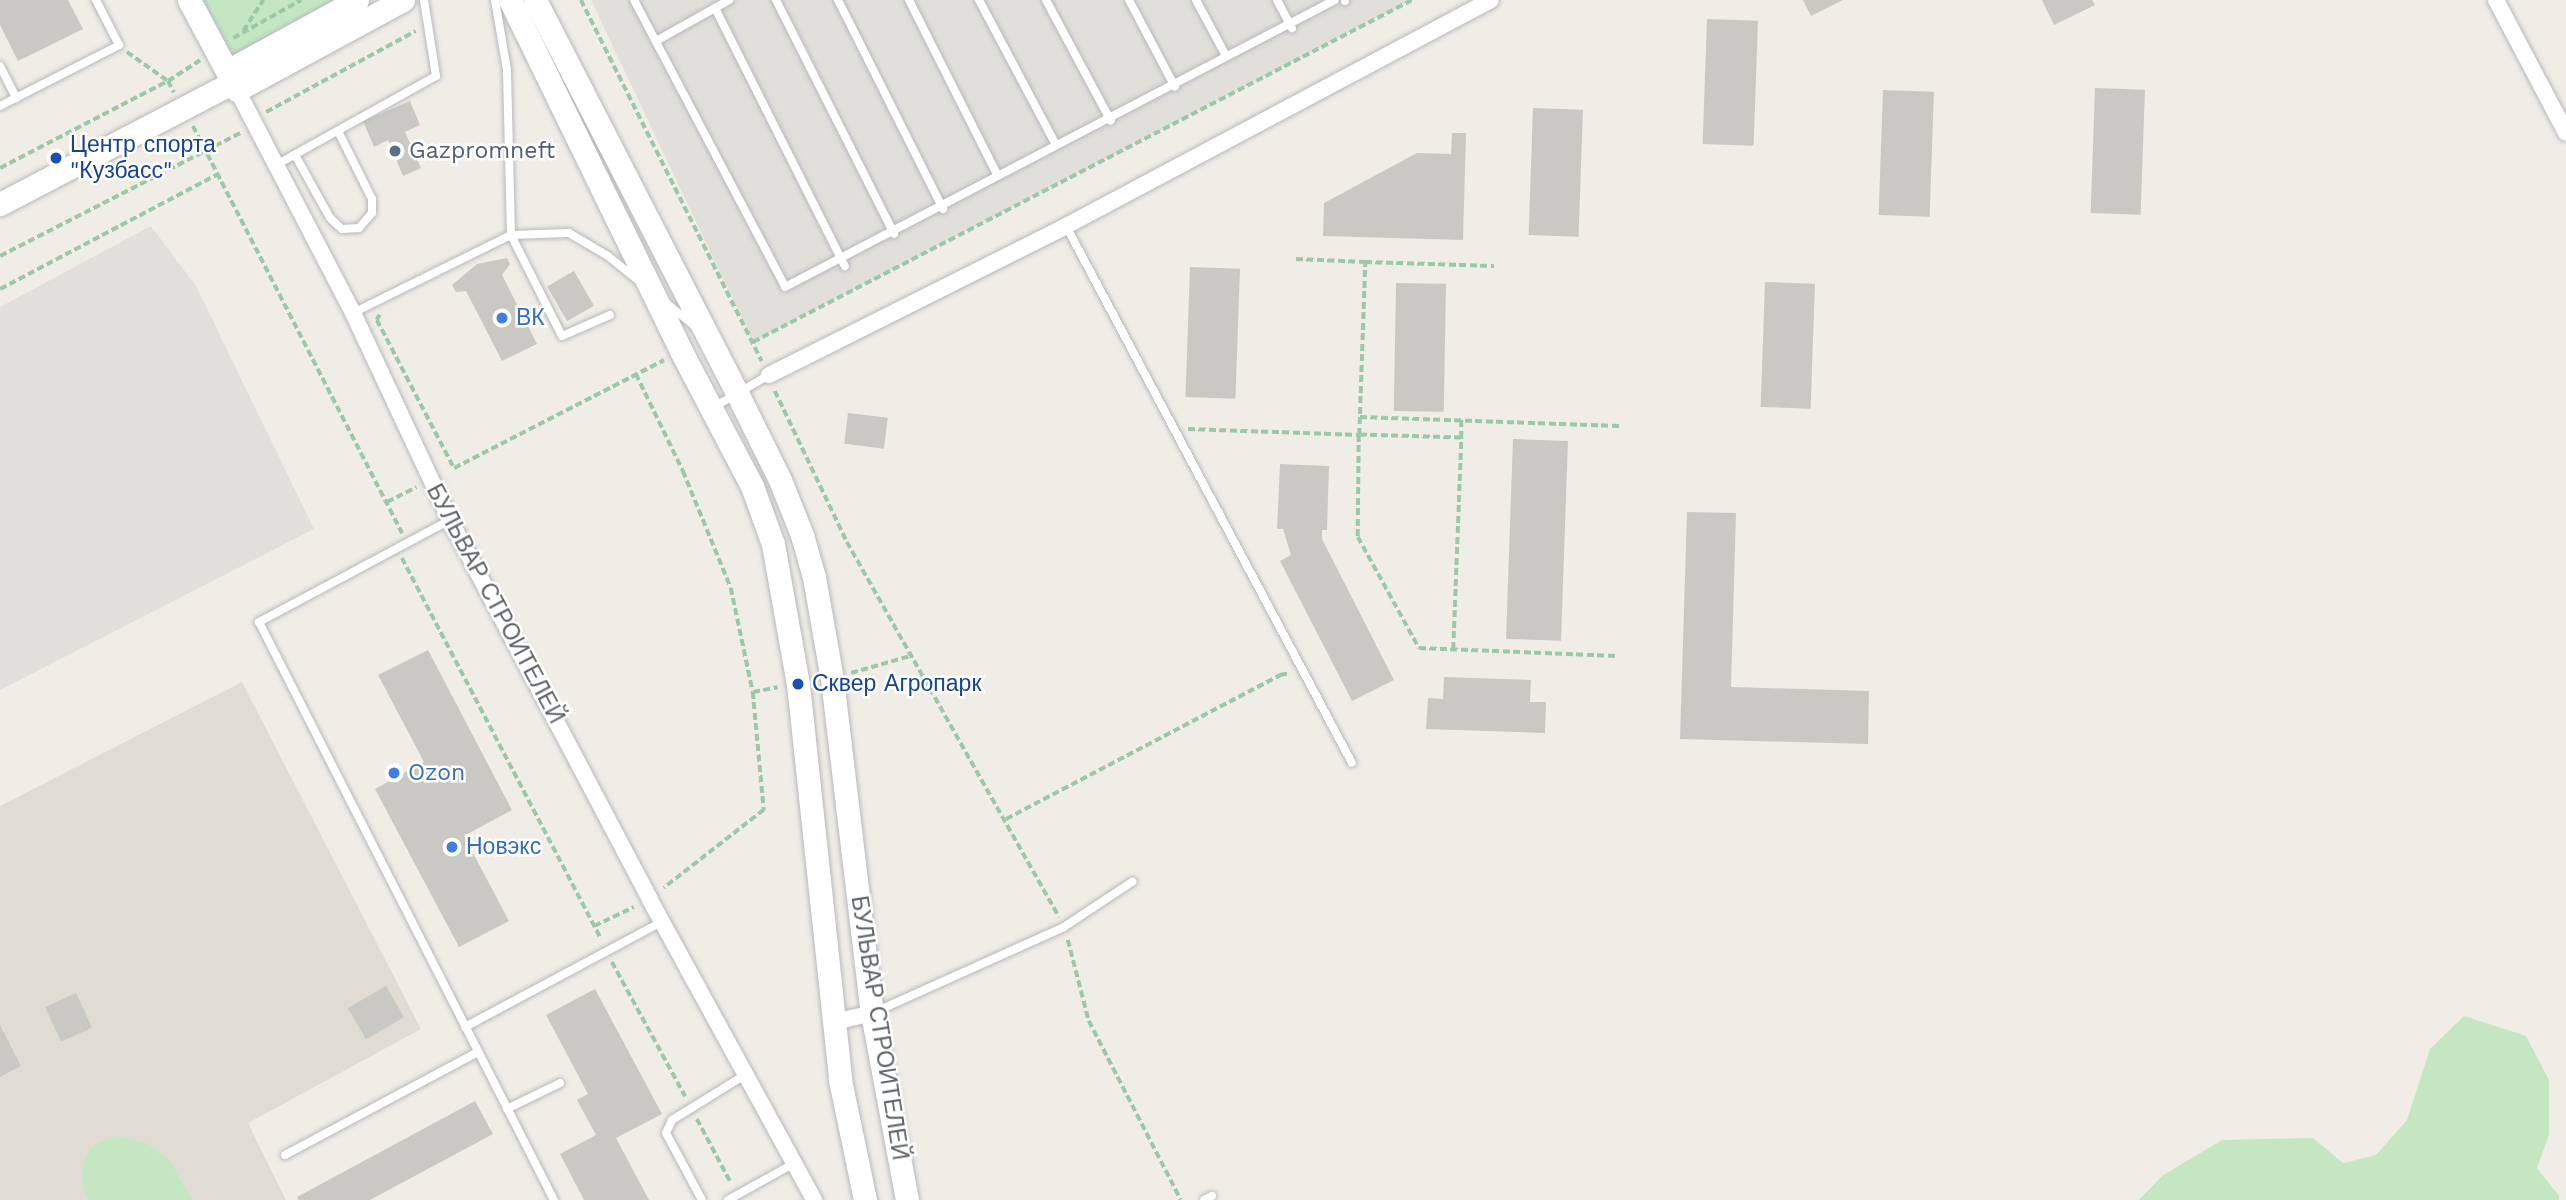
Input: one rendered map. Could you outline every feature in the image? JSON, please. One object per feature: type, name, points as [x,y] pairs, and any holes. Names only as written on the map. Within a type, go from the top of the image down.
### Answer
[{"type":"main road","name":"БУЛЬВАР СТРОИТЕЛЕЙ","points":[[189,0],[233,81]]},
{"type":"main road","points":[[233,81],[356,0]]},
{"type":"main road","points":[[0,204],[233,81],[403,0]]},
{"type":"main road","name":"БУЛЬВАР СТРОИТЕЛЕЙ","points":[[510,0],[681,351],[752,486],[773,544],[783,587],[798,684],[841,1080],[865,1200]]},
{"type":"main road","name":"БУЛЬВАР СТРОИТЕЛЕЙ","points":[[535,0],[737,393],[780,480],[802,535],[814,577],[832,679],[872,1013],[907,1200]]},
{"type":"street","points":[[769,375],[1066,226],[1491,0]]},
{"type":"street","points":[[2496,0],[2566,133]]},
{"type":"street","name":"БУЛЬВАР СТРОИТЕЛЕЙ","points":[[233,81],[353,313],[450,520],[650,900],[814,1200]]},
{"type":"street","points":[[834,1023],[872,1013]]},
{"type":"lane","points":[[0,106],[119,46],[96,0]]},
{"type":"lane","points":[[275,166],[436,76],[424,0]]},
{"type":"lane","points":[[495,0],[507,70],[511,235],[562,336],[610,314]]},
{"type":"lane","points":[[634,0],[785,287],[843,262],[893,232],[1056,145],[1110,120],[1226,56],[1291,26],[1335,0]]},
{"type":"lane","points":[[656,41],[729,0]]},
{"type":"lane","points":[[776,0],[893,232]]},
{"type":"lane","points":[[838,0],[942,207]]},
{"type":"lane","points":[[909,0],[998,176]]},
{"type":"lane","points":[[979,0],[1056,145]]},
{"type":"lane","points":[[1046,0],[1110,120]]},
{"type":"lane","points":[[1129,0],[1174,85]]},
{"type":"lane","points":[[1196,0],[1226,56]]},
{"type":"lane","points":[[1277,0],[1291,26]]},
{"type":"lane","points":[[715,8],[843,262]]},
{"type":"lane","points":[[0,66],[16,98]]},
{"type":"lane","points":[[295,155],[330,218],[342,229],[359,228],[372,214],[372,199],[338,131]]},
{"type":"lane","points":[[1066,226],[1352,763]]},
{"type":"lane","points":[[353,313],[511,235],[569,233],[607,256],[708,337]]},
{"type":"lane","points":[[711,408],[769,375]]},
{"type":"lane","points":[[450,520],[259,622],[554,1200]]},
{"type":"lane","points":[[872,1013],[1064,927],[1132,881]]},
{"type":"lane","points":[[465,1027],[662,922]]},
{"type":"lane","points":[[285,1155],[478,1052]]},
{"type":"lane","points":[[702,1200],[666,1133],[673,1120],[745,1075]]},
{"type":"lane","points":[[507,1109],[560,1083]]},
{"type":"lane","points":[[728,1200],[793,1164]]},
{"type":"path","points":[[243,32],[263,0]]},
{"type":"path","points":[[0,168],[168,81],[243,32],[301,0]]},
{"type":"path","points":[[581,0],[753,342],[847,542],[1006,819],[1064,927],[1089,1021],[1181,1200]]},
{"type":"path","points":[[753,342],[1412,0]]},
{"type":"path","points":[[0,256],[239,136],[253,120],[428,25]]},
{"type":"path","points":[[119,46],[168,81],[407,541]]},
{"type":"path","points":[[0,289],[218,174]]},
{"type":"path","points":[[1296,259],[1494,266]]},
{"type":"path","points":[[1365,262],[1358,537],[1419,648],[1616,656]]},
{"type":"path","points":[[390,309],[377,320],[454,468],[681,351]]},
{"type":"path","points":[[594,926],[650,900],[764,810],[753,692],[731,588],[682,471],[636,374]]},
{"type":"path","points":[[1360,416],[1620,426]]},
{"type":"path","points":[[1453,649],[1461,420]]},
{"type":"path","points":[[1175,428],[1461,438]]},
{"type":"path","points":[[387,502],[430,480]]},
{"type":"path","points":[[397,547],[607,951],[738,1195]]},
{"type":"path","points":[[1006,819],[1280,675],[1301,670]]},
{"type":"shaded area","points":[[591,0],[1412,0],[753,342]]},
{"type":"shaded area","points":[[151,226],[196,286],[314,529],[0,690],[0,307]]},
{"type":"shaded area","points":[[242,682],[421,1029],[248,1123],[286,1200],[0,1200],[0,806]]},
{"type":"green space","points":[[189,0],[357,0],[227,71]]},
{"type":"green space","points":[[2464,1016],[2526,1036],[2549,1080],[2549,1135],[2537,1168],[2559,1196],[2559,1200],[2139,1200],[2162,1176],[2222,1140],[2313,1138],[2343,1163],[2376,1155],[2407,1120],[2430,1049]]},
{"type":"green space","points":[[117,1136],[147,1143],[170,1161],[192,1200],[88,1200],[83,1190],[82,1171],[85,1156],[97,1143]]},
{"type":"building","points":[[0,0],[68,0],[83,29],[18,61],[0,25]]},
{"type":"building","points":[[1803,0],[1843,0],[1811,16]]},
{"type":"building","points":[[2042,0],[2092,0],[2095,5],[2054,25]]},
{"type":"building","points":[[1707,19],[1758,21],[1754,146],[1703,144]]},
{"type":"building","points":[[2095,88],[2145,90],[2141,215],[2091,213]]},
{"type":"building","points":[[1883,90],[1934,92],[1930,217],[1879,215]]},
{"type":"building","points":[[410,101],[420,125],[405,132],[421,168],[403,176],[388,140],[374,147],[363,121]]},
{"type":"building","points":[[1533,108],[1583,110],[1579,237],[1529,235]]},
{"type":"building","points":[[1452,133],[1466,133],[1463,240],[1323,236],[1324,203],[1417,153],[1451,154]]},
{"type":"building","name":"ВК","points":[[507,258],[510,264],[502,275],[537,344],[502,361],[466,291],[456,292],[452,285],[477,264]]},
{"type":"building","points":[[1190,267],[1240,269],[1235,399],[1185,397]]},
{"type":"building","points":[[574,271],[594,306],[567,321],[547,286]]},
{"type":"building","points":[[1765,282],[1815,284],[1811,409],[1761,407]]},
{"type":"building","points":[[1396,283],[1446,284],[1444,412],[1394,411]]},
{"type":"building","points":[[848,413],[888,418],[884,449],[844,444]]},
{"type":"building","points":[[1513,439],[1568,441],[1561,641],[1506,639]]},
{"type":"building","points":[[1280,464],[1329,466],[1327,530],[1322,530],[1322,539],[1394,680],[1352,701],[1280,561],[1291,555],[1283,529],[1277,529]]},
{"type":"building","points":[[1687,512],[1736,513],[1731,687],[1869,691],[1868,744],[1680,739]]},
{"type":"building","points":[[428,650],[512,810],[464,836],[509,921],[459,947],[375,789],[424,762],[378,675]]},
{"type":"building","points":[[1444,677],[1531,680],[1530,702],[1546,702],[1545,733],[1426,729],[1428,698],[1443,699]]},
{"type":"building","points":[[386,986],[404,1017],[366,1039],[348,1008]]},
{"type":"building","points":[[595,989],[662,1114],[616,1138],[649,1200],[584,1200],[560,1154],[596,1135],[577,1100],[588,1094],[546,1015]]},
{"type":"building","points":[[76,993],[92,1027],[61,1042],[45,1007]]},
{"type":"building","points":[[0,1025],[21,1066],[0,1077]]},
{"type":"building","points":[[475,1101],[493,1134],[370,1200],[299,1200],[297,1197]]},
{"type":"place","name":"Gazpromneft","points":[[395,151]]},
{"type":"place","name":"Центр спорта \"Кузбасс\"","points":[[56,158]]},
{"type":"place","name":"ВК","points":[[502,318]]},
{"type":"place","name":"Сквер Агропарк","points":[[798,684]]},
{"type":"place","name":"Ozon","points":[[394,773]]},
{"type":"place","name":"Новэкс","points":[[452,847]]}]
